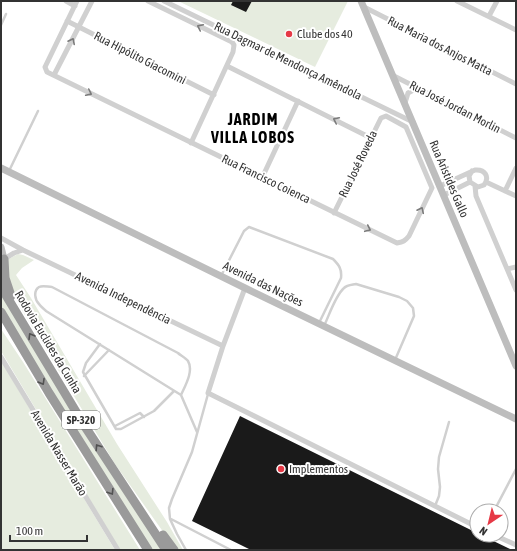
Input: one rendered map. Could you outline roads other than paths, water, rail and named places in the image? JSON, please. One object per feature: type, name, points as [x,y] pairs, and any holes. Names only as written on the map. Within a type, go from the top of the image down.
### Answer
[{"type":"highway","points":[[4,259],[5,278],[16,310]]},
{"type":"highway","name":"Rodovia Euclides da Cunha","points":[[1,287],[84,425],[166,550]]},
{"type":"highway","name":"Rodovia Euclides da Cunha","points":[[1,312],[146,550]]},
{"type":"highway","points":[[1,322],[28,358]]},
{"type":"highway","points":[[110,466],[174,550]]},
{"type":"street","points":[[66,1],[76,3],[67,21]]},
{"type":"street","points":[[54,75],[92,1]]},
{"type":"street","points":[[148,1],[232,42],[234,45],[235,49],[191,143]]},
{"type":"street","name":"Rua Dagmar de Mendonça Amêndola","points":[[164,1],[413,122]]},
{"type":"street","points":[[457,1],[516,30]]},
{"type":"street","points":[[489,16],[496,1]]},
{"type":"street","name":"Rua Aristides Gallo","points":[[363,4],[516,366]]},
{"type":"street","name":"Rua Maria dos Anjos Matta","points":[[363,4],[516,84]]},
{"type":"street","name":"Rua Hipólito Giacomini","points":[[67,21],[214,95]]},
{"type":"street","name":"Rua Francisco Coienca","points":[[67,21],[45,67],[54,75],[334,213],[397,243],[402,242]]},
{"type":"street","points":[[227,66],[371,138]]},
{"type":"street","name":"Rua José Jordan Morlin","points":[[394,76],[516,138]]},
{"type":"street","points":[[398,87],[402,83],[408,83]]},
{"type":"street","points":[[404,103],[408,93],[417,88]]},
{"type":"street","points":[[262,178],[298,101]]},
{"type":"street","name":"Rua José Roveda","points":[[334,213],[380,121],[384,117],[389,117],[406,127],[432,188],[409,236],[402,242]]},
{"type":"street","name":"Avenida das Nações","points":[[1,168],[516,419]]},
{"type":"street","points":[[505,191],[516,168]]},
{"type":"street","points":[[440,186],[476,170],[482,170],[485,172],[487,182]]},
{"type":"street","points":[[472,171],[469,176],[474,186],[476,196],[516,290]]},
{"type":"street","points":[[487,182],[516,196]]},
{"type":"street","points":[[444,195],[474,186],[484,185],[487,182]]},
{"type":"street","name":"Avenida Independência","points":[[1,238],[223,346]]},
{"type":"street","points":[[1,247],[4,259],[9,255],[23,250]]},
{"type":"street","points":[[507,269],[516,267]]},
{"type":"street","points":[[246,288],[223,346],[208,393],[469,523]]},
{"type":"street","name":"Avenida Nasser Marão","points":[[1,357],[118,550]]},
{"type":"lane","points":[[1,25],[6,14]]},
{"type":"lane","points":[[8,171],[38,111]]},
{"type":"lane","points":[[221,276],[244,231],[249,227],[333,259],[342,271],[341,278],[321,325]]},
{"type":"lane","points":[[321,325],[339,294],[344,288],[350,285],[356,284],[399,297],[407,301],[413,308],[414,316],[395,360]]},
{"type":"lane","points":[[181,395],[188,379],[190,369],[188,361],[178,353],[52,287],[39,287],[35,292],[35,298],[46,311],[181,395],[197,432]]},
{"type":"lane","points":[[100,344],[83,367],[83,372],[116,429],[121,430],[144,417],[160,406],[174,391]]},
{"type":"lane","points":[[84,376],[109,350]]},
{"type":"lane","points":[[186,550],[170,519],[169,508],[192,452],[208,393]]},
{"type":"lane","points":[[115,426],[140,413],[144,417]]},
{"type":"lane","points":[[435,506],[439,496],[440,487],[438,469],[439,458],[449,422]]},
{"type":"lane","points":[[498,503],[516,468]]},
{"type":"lane","points":[[170,519],[231,550]]},
{"type":"place","name":"Clube dos 40","points":[[289,34]]},
{"type":"place","name":"Implementos","points":[[281,469]]},
{"type":"district","name":"JARDIM VILLA LOBOS","points":[[253,128]]}]
